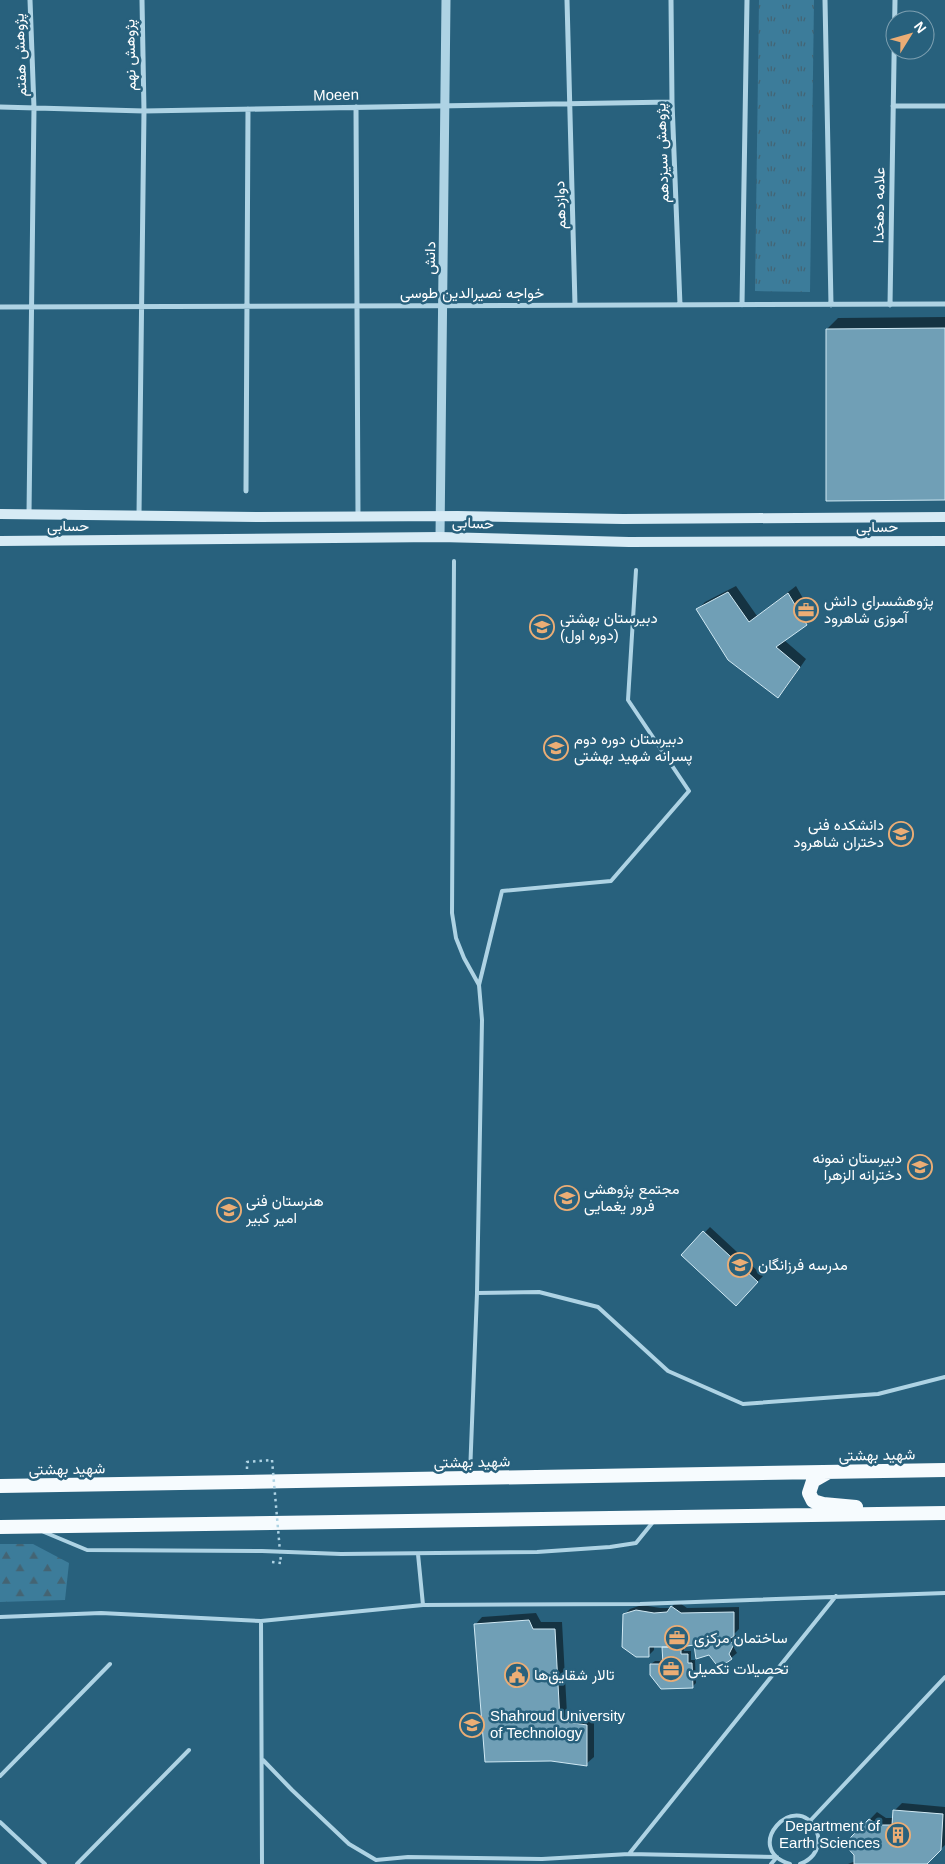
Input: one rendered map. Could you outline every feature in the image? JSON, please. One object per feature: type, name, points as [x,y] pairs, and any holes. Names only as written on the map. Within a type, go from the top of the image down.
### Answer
[{"type":"highway","name":"شهید بهشتی","points":[[0,1486],[945,1470]]},
{"type":"highway","points":[[828,1472],[813,1481],[809,1492],[813,1501],[824,1504],[904,1512]]},
{"type":"highway","points":[[0,1527],[904,1512],[945,1513]]},
{"type":"main road","name":"حسابی","points":[[0,514],[259,517],[441,516],[622,519],[945,517]]},
{"type":"main road","name":"حسابی","points":[[0,540],[440,537],[628,542],[945,541]]},
{"type":"street","name":"پژوهش هفتم","points":[[29,514],[34,108],[30,0]]},
{"type":"street","name":"پژوهش نهم","points":[[138,515],[144,110],[142,0]]},
{"type":"street","name":"دانش","points":[[440,537],[446,0]]},
{"type":"street","name":"دوازدهم","points":[[568,0],[575,305]]},
{"type":"street","name":"پژوهش سیزدهم","points":[[671,0],[672,102],[680,305]]},
{"type":"street","points":[[742,305],[747,0]]},
{"type":"street","points":[[825,0],[831,305]]},
{"type":"street","name":"علامه دهخدا","points":[[890,304],[895,0]]},
{"type":"street","name":"Moeen","points":[[0,107],[144,110],[672,102]]},
{"type":"street","points":[[893,106],[945,106]]},
{"type":"street","points":[[356,107],[358,517]]},
{"type":"street","points":[[246,491],[248,109]]},
{"type":"street","name":"خواجه نصیرالدین طوسی","points":[[0,306],[945,304]]},
{"type":"lane","points":[[454,561],[452,913],[456,938],[478,985]]},
{"type":"lane","points":[[470,1479],[477,1293],[482,1020],[478,985],[502,891],[611,881],[689,791],[628,700],[636,570]]},
{"type":"lane","points":[[477,1293],[539,1292],[598,1307],[668,1371],[743,1404],[878,1394],[945,1377]]},
{"type":"lane","points":[[33,1526],[87,1550],[418,1554],[537,1552],[610,1548],[636,1543],[656,1517]]},
{"type":"lane","points":[[418,1554],[423,1605]]},
{"type":"lane","points":[[0,1617],[102,1613],[261,1621],[423,1605],[640,1604],[945,1593]]},
{"type":"lane","points":[[629,1854],[836,1596]]},
{"type":"lane","points":[[261,1621],[262,1864]]},
{"type":"lane","points":[[0,1776],[110,1664]]},
{"type":"lane","points":[[809,1822],[945,1677]]},
{"type":"lane","points":[[77,1864],[189,1750]]},
{"type":"lane","points":[[263,1760],[349,1844],[376,1860],[408,1857],[542,1858],[629,1854],[777,1858],[790,1864]]},
{"type":"lane","points":[[777,1858],[772,1851],[770,1843],[774,1828],[787,1818],[794,1816],[809,1822],[815,1828],[818,1843],[812,1857],[800,1864]]},
{"type":"lane","points":[[0,1822],[45,1864]]},
{"type":"lane","points":[[771,1864],[777,1858]]},
{"type":"path","points":[[247,1462],[272,1460],[281,1563]]},
{"type":"green space","points":[[759,0],[814,0],[810,292],[755,291]]},
{"type":"green space","points":[[0,1544],[33,1544],[69,1563],[65,1600],[0,1602]]},
{"type":"building","points":[[945,328],[945,500],[826,501],[826,329]]},
{"type":"building","points":[[728,592],[749,622],[788,593],[807,625],[776,647],[800,667],[778,698],[728,660],[696,609]]},
{"type":"building","points":[[703,1231],[758,1282],[736,1306],[681,1255]]},
{"type":"building","name":"ساختمان مرکزی","points":[[671,1606],[681,1613],[734,1612],[734,1636],[728,1640],[734,1644],[729,1654],[732,1659],[719,1668],[709,1655],[696,1659],[694,1645],[649,1647],[649,1657],[636,1657],[622,1647],[623,1614],[636,1610],[654,1613],[667,1612]]},
{"type":"building","name":"تالار شقایق‌‌ها","points":[[529,1620],[533,1629],[555,1629],[560,1721],[587,1725],[587,1766],[551,1761],[485,1762],[474,1624]]},
{"type":"building","name":"تحصیلات تکمیلی","points":[[662,1647],[681,1647],[681,1654],[688,1654],[688,1663],[692,1663],[693,1688],[661,1689],[650,1675],[650,1664],[663,1664]]},
{"type":"building","name":"Department of Earth Sciences","points":[[893,1810],[943,1814],[941,1850],[927,1864],[854,1864],[854,1855],[844,1844],[869,1819],[878,1825],[892,1825]]},
{"type":"place","name":"پژوهشسرای دانش آموزی شاهرود","points":[[806,610]]},
{"type":"place","name":"دبیرستان بهشتی (دوره اول)","points":[[542,627]]},
{"type":"place","name":"دبیرستان دوره دوم پسرانه شهید بهشتی","points":[[556,748]]},
{"type":"place","name":"دانشکده فنی دختران شاهرود","points":[[901,834]]},
{"type":"place","name":"دبیرستان نمونه دخترانه الزهرا","points":[[920,1167]]},
{"type":"place","name":"مجتمع پژوهشی فرور یغمایی","points":[[567,1198]]},
{"type":"place","name":"هنرستان فنی امیر کبیر","points":[[229,1210]]},
{"type":"place","name":"مدرسه فرزانگان","points":[[740,1265]]},
{"type":"place","name":"ساختمان مرکزی","points":[[677,1638]]},
{"type":"place","name":"تحصیلات تکمیلی","points":[[671,1669]]},
{"type":"place","name":"تالار شقایق‌‌ها","points":[[517,1675]]},
{"type":"place","name":"Shahroud University of Technology","points":[[472,1725]]},
{"type":"place","name":"Department of Earth Sciences","points":[[898,1835]]}]
